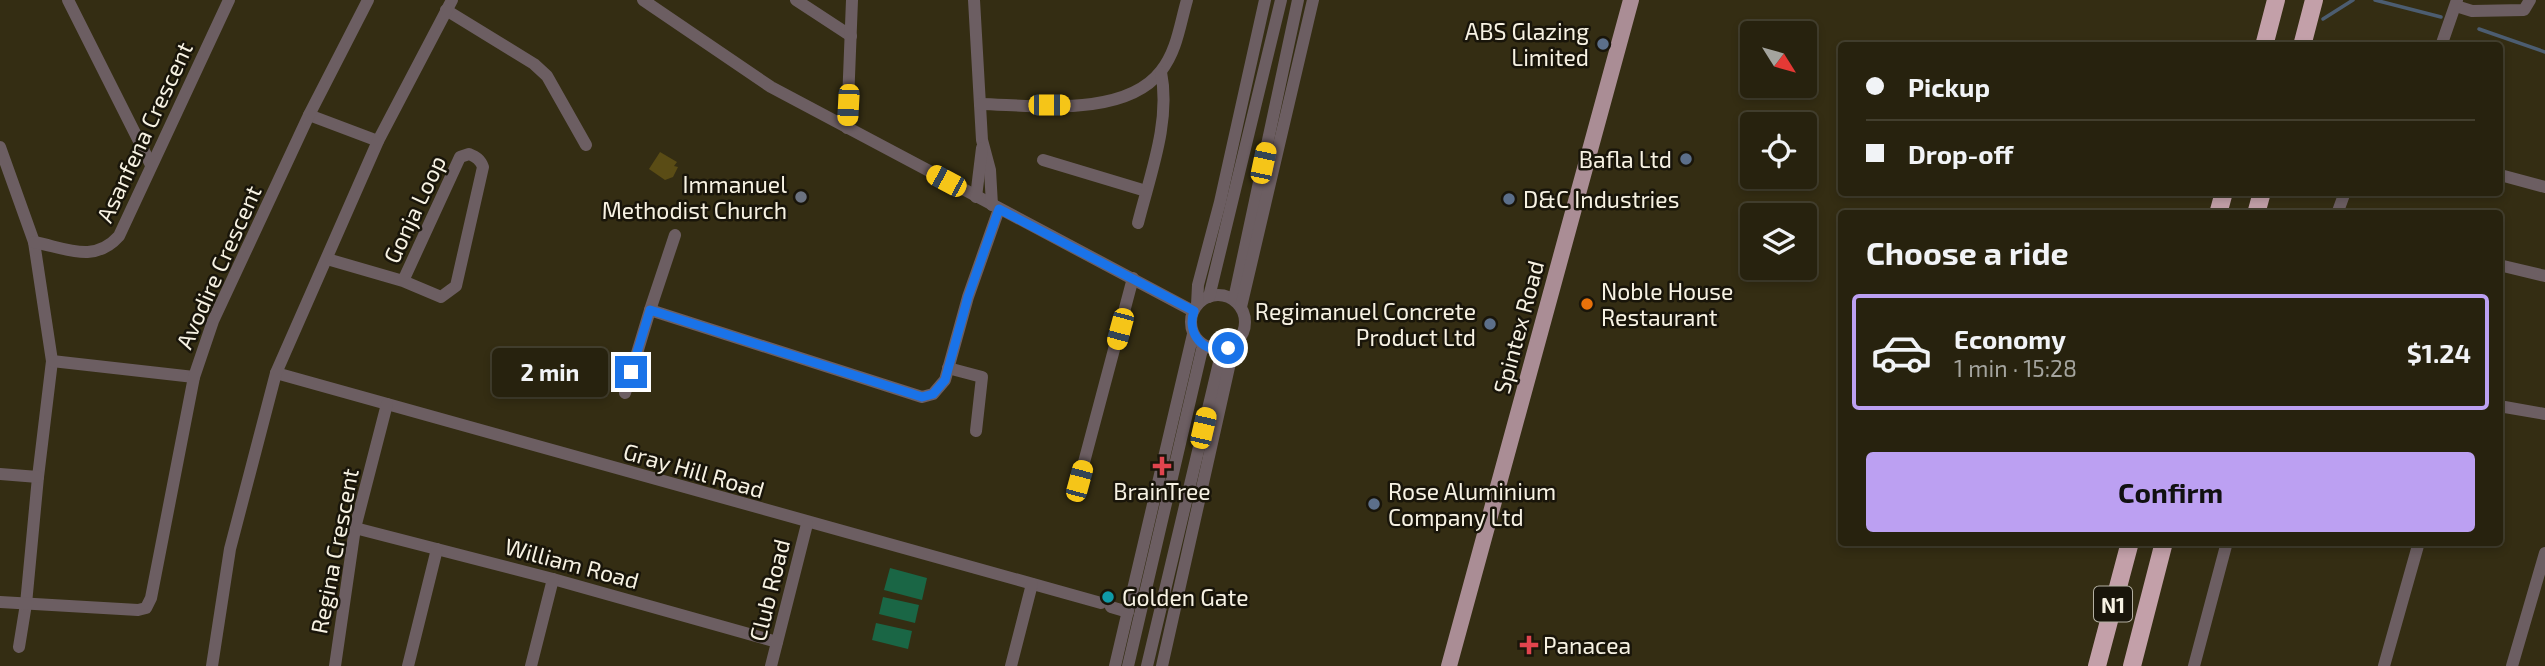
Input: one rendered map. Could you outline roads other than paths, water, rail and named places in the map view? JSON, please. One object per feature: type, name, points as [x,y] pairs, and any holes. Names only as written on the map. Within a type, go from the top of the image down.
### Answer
[{"type":"highway","points":[[2265,42],[2276,0]]},
{"type":"highway","points":[[2302,42],[2314,0]]},
{"type":"highway","name":"N1","points":[[2097,666],[2129,546]]},
{"type":"highway","name":"N1","points":[[2132,666],[2163,546]]},
{"type":"main road","name":"Spintex Road","points":[[1448,666],[1630,0]]},
{"type":"street","points":[[68,0],[151,165]]},
{"type":"street","name":"Asanfena Crescent","points":[[34,242],[93,254],[104,250],[119,236],[229,0]]},
{"type":"street","name":"Avodire Crescent","points":[[26,604],[138,610],[146,608],[151,598],[194,377],[213,321],[309,115],[368,0]]},
{"type":"street","points":[[643,0],[771,87],[995,207],[1195,308]]},
{"type":"street","points":[[796,0],[852,36]]},
{"type":"street","points":[[847,128],[852,0]]},
{"type":"street","points":[[974,0],[982,140],[976,197]]},
{"type":"street","points":[[980,104],[1072,105],[1111,101],[1136,93],[1161,72],[1174,48],[1186,0]]},
{"type":"street","points":[[1115,666],[1193,334],[1191,323],[1198,285],[1220,202],[1265,0]]},
{"type":"street","points":[[1209,297],[1281,0]]},
{"type":"street","points":[[1238,303],[1298,0]]},
{"type":"street","points":[[1238,303],[1313,0]]},
{"type":"street","points":[[2442,42],[2457,3],[2472,11],[2524,10],[2530,0]]},
{"type":"street","points":[[212,666],[230,549],[276,373],[378,141],[449,5],[534,64],[551,84],[586,145]]},
{"type":"street","points":[[1138,223],[1166,95],[1161,72]]},
{"type":"street","points":[[309,115],[378,141]]},
{"type":"street","points":[[650,310],[922,397],[933,394],[945,380],[995,207],[990,170],[982,140]]},
{"type":"street","points":[[0,147],[34,242],[52,361],[19,647]]},
{"type":"street","name":"Gonja Loop","points":[[327,259],[403,281],[441,297],[456,286],[483,167],[481,160],[475,156],[468,153],[460,157],[403,281]]},
{"type":"street","points":[[1043,160],[1146,191]]},
{"type":"street","points":[[2504,176],[2545,187]]},
{"type":"street","points":[[625,393],[676,235]]},
{"type":"street","points":[[2503,266],[2545,276]]},
{"type":"street","points":[[1079,481],[1133,278]]},
{"type":"street","points":[[1147,666],[1228,348],[1245,331],[1246,318],[1238,303],[1222,295],[1209,297],[1195,308]]},
{"type":"street","points":[[1193,334],[1203,345],[1228,348]]},
{"type":"street","points":[[1128,666],[1203,345]]},
{"type":"street","points":[[1162,666],[1228,348]]},
{"type":"street","points":[[52,361],[194,377]]},
{"type":"street","points":[[948,368],[982,377],[976,431]]},
{"type":"street","name":"Gray Hill Road","points":[[276,373],[1128,612]]},
{"type":"street","name":"Regina Crescent","points":[[335,666],[355,528],[387,404]]},
{"type":"street","points":[[2503,407],[2545,414]]},
{"type":"street","points":[[0,474],[38,477]]},
{"type":"street","name":"Club Road","points":[[771,666],[807,524]]},
{"type":"street","name":"William Road","points":[[355,528],[553,579],[777,642]]},
{"type":"street","points":[[2194,666],[2226,546]]},
{"type":"street","points":[[2384,666],[2419,546]]},
{"type":"street","points":[[408,666],[437,549]]},
{"type":"street","points":[[2512,666],[2545,553]]},
{"type":"street","points":[[530,666],[553,579]]},
{"type":"street","points":[[1011,666],[1032,584]]},
{"type":"street","points":[[0,602],[26,604]]},
{"type":"waterway","points":[[2323,19],[2353,0]]},
{"type":"waterway","points":[[2375,0],[2441,17]]},
{"type":"waterway","points":[[2479,29],[2545,52]]},
{"type":"place","name":"ABS Glazing Limited","points":[[1603,44]]},
{"type":"place","name":"Bafla Ltd","points":[[1686,159]]},
{"type":"place","name":"Immanuel Methodist Church","points":[[801,197]]},
{"type":"place","name":"D&C Industries","points":[[1509,199]]},
{"type":"place","name":"Noble House Restaurant","points":[[1587,304]]},
{"type":"place","name":"Regimanuel Concrete Product Ltd","points":[[1490,324]]},
{"type":"place","name":"BrainTree","points":[[1162,466]]},
{"type":"place","name":"Rose Aluminium Company Ltd","points":[[1374,504]]},
{"type":"place","name":"Golden Gate","points":[[1108,597]]},
{"type":"place","name":"Panacea","points":[[1529,645]]}]
